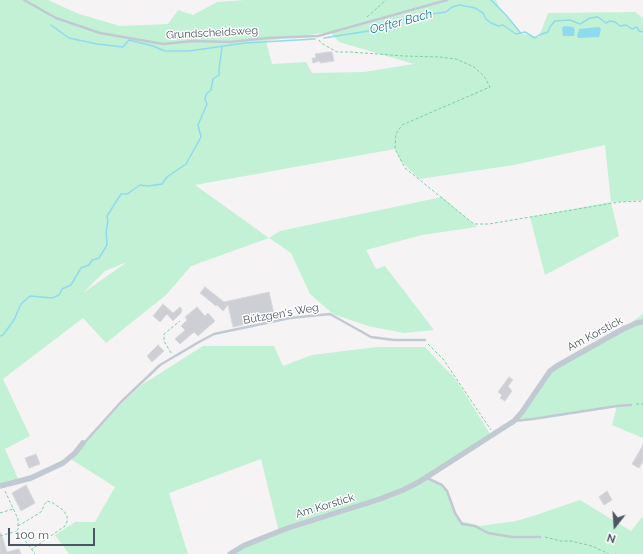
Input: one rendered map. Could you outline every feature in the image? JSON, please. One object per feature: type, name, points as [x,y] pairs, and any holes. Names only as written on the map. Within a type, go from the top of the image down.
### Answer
[{"type":"street","name":"Am Korstick","points":[[230,554],[250,543],[288,528],[374,501],[403,490],[426,478],[514,421],[522,412],[547,375],[557,366],[623,329],[643,322]]},
{"type":"street","points":[[1,486],[31,478],[63,463],[75,453],[83,443]]},
{"type":"lane","name":"Grundscheidsweg","points":[[24,0],[56,18],[100,34],[164,44],[193,41],[230,42],[267,38],[318,36],[447,0]]},
{"type":"lane","name":"Bützgen's Weg","points":[[83,443],[121,402],[160,365],[214,334],[290,318],[330,314],[371,337],[394,340],[425,340]]},
{"type":"lane","name":"Am Korstick","points":[[514,421],[631,405]]},
{"type":"lane","points":[[426,478],[436,481],[447,491],[455,513],[462,524],[475,526],[488,533],[512,537],[540,537]]},
{"type":"path","points":[[360,25],[386,0]]},
{"type":"path","points":[[318,36],[320,43],[337,52],[456,59],[474,67],[484,76],[490,87],[402,125],[396,134],[395,149],[405,168],[474,224],[489,224],[619,202],[643,201]]},
{"type":"path","points":[[173,357],[164,341],[164,334],[180,321]]},
{"type":"path","points":[[425,340],[443,359],[494,434]]},
{"type":"path","points":[[631,405],[643,404]]},
{"type":"path","points":[[1,486],[18,519],[18,531],[35,554]]},
{"type":"path","points":[[18,526],[42,511],[47,501],[63,510],[67,516],[65,526],[32,549]]},
{"type":"path","points":[[0,513],[13,508]]},
{"type":"path","points":[[0,536],[18,531]]},
{"type":"path","points":[[540,537],[561,541],[571,541],[592,546],[609,554]]},
{"type":"green space","points":[[0,0],[48,0],[79,14],[120,26],[168,24],[178,10],[193,15],[217,2],[245,0],[496,0],[500,9],[522,34],[539,37],[548,13],[635,12],[643,18],[643,200],[611,202],[605,145],[514,165],[419,179],[400,160],[395,149],[195,185],[269,238],[191,266],[166,295],[106,343],[83,318],[3,379],[30,436],[5,449],[19,481],[0,485]],"holes":[[[330,32],[339,42],[414,64],[364,72],[312,73],[306,62],[272,64],[266,41]],[[127,262],[83,293],[105,271]]]},
{"type":"green space","points":[[442,197],[477,227],[422,235],[366,250],[376,269],[385,266],[434,330],[404,333],[368,326],[333,314],[310,294],[291,253],[269,238],[280,231]]},
{"type":"green space","points":[[611,202],[619,236],[545,275],[530,217]]},
{"type":"green space","points":[[643,314],[643,438],[612,425],[617,406],[514,421],[551,371],[622,329]]},
{"type":"green space","points":[[203,346],[274,346],[283,366],[312,355],[377,347],[425,347],[457,381],[490,434],[426,477],[442,485],[447,491],[455,513],[461,521],[480,526],[516,521],[580,500],[631,531],[643,516],[643,554],[230,554],[279,532],[261,459],[169,493],[188,554],[69,554],[55,535],[75,522],[95,522],[115,487],[69,458],[122,403],[143,384]]},
{"type":"water","points":[[564,26],[573,27],[575,30],[574,36],[563,36],[562,28]]},
{"type":"water","points":[[599,27],[601,29],[599,37],[577,37],[579,29]]},
{"type":"building","points":[[332,52],[334,61],[320,63],[320,61],[313,63],[312,58],[316,58],[315,54]]},
{"type":"building","points":[[205,287],[224,302],[269,292],[275,318],[233,327],[228,305],[223,311],[217,305],[216,306],[200,293]]},
{"type":"building","points":[[163,304],[173,313],[180,307],[182,310],[181,313],[173,321],[167,314],[160,322],[153,316]]},
{"type":"building","points":[[197,307],[205,316],[208,313],[215,321],[198,336],[194,332],[180,344],[175,339],[185,330],[181,326],[187,320],[185,317]]},
{"type":"building","points":[[158,345],[164,351],[152,362],[147,356]]},
{"type":"building","points":[[509,377],[513,380],[508,386],[512,391],[505,401],[500,398],[502,395],[498,392]]},
{"type":"building","points":[[643,445],[643,461],[639,468],[632,464]]},
{"type":"building","points":[[36,454],[40,464],[29,468],[25,458]]},
{"type":"building","points":[[26,485],[35,503],[21,511],[12,493]]},
{"type":"building","points":[[607,491],[612,500],[604,505],[599,497]]},
{"type":"building","points":[[0,533],[7,552],[19,549],[21,554],[0,554]]},
{"type":"waterway","points":[[491,0],[520,32]]},
{"type":"waterway","name":"Oefter Bach","points":[[324,38],[381,29],[390,23],[426,14],[446,12],[452,7],[460,5],[475,8],[483,13],[486,19],[491,23],[498,26],[503,25],[516,34],[525,32],[535,38],[548,32],[555,21],[570,20],[580,24],[590,18],[598,17],[606,23],[610,21],[615,22],[620,26],[626,25],[632,29],[637,27],[639,31],[643,32]]},
{"type":"waterway","name":"Oefter Bach","points":[[51,25],[69,38],[97,44],[123,47],[129,40],[153,46],[165,51],[189,51],[245,43],[315,39]]},
{"type":"waterway","points":[[0,336],[3,335],[14,320],[21,304],[30,296],[52,298],[59,295],[62,289],[71,285],[81,268],[89,265],[92,260],[99,258],[107,245],[107,216],[121,194],[127,194],[140,185],[148,186],[162,184],[167,177],[186,164],[201,137],[198,125],[207,104],[205,99],[207,93],[211,90],[213,79],[219,75],[222,47]]}]
